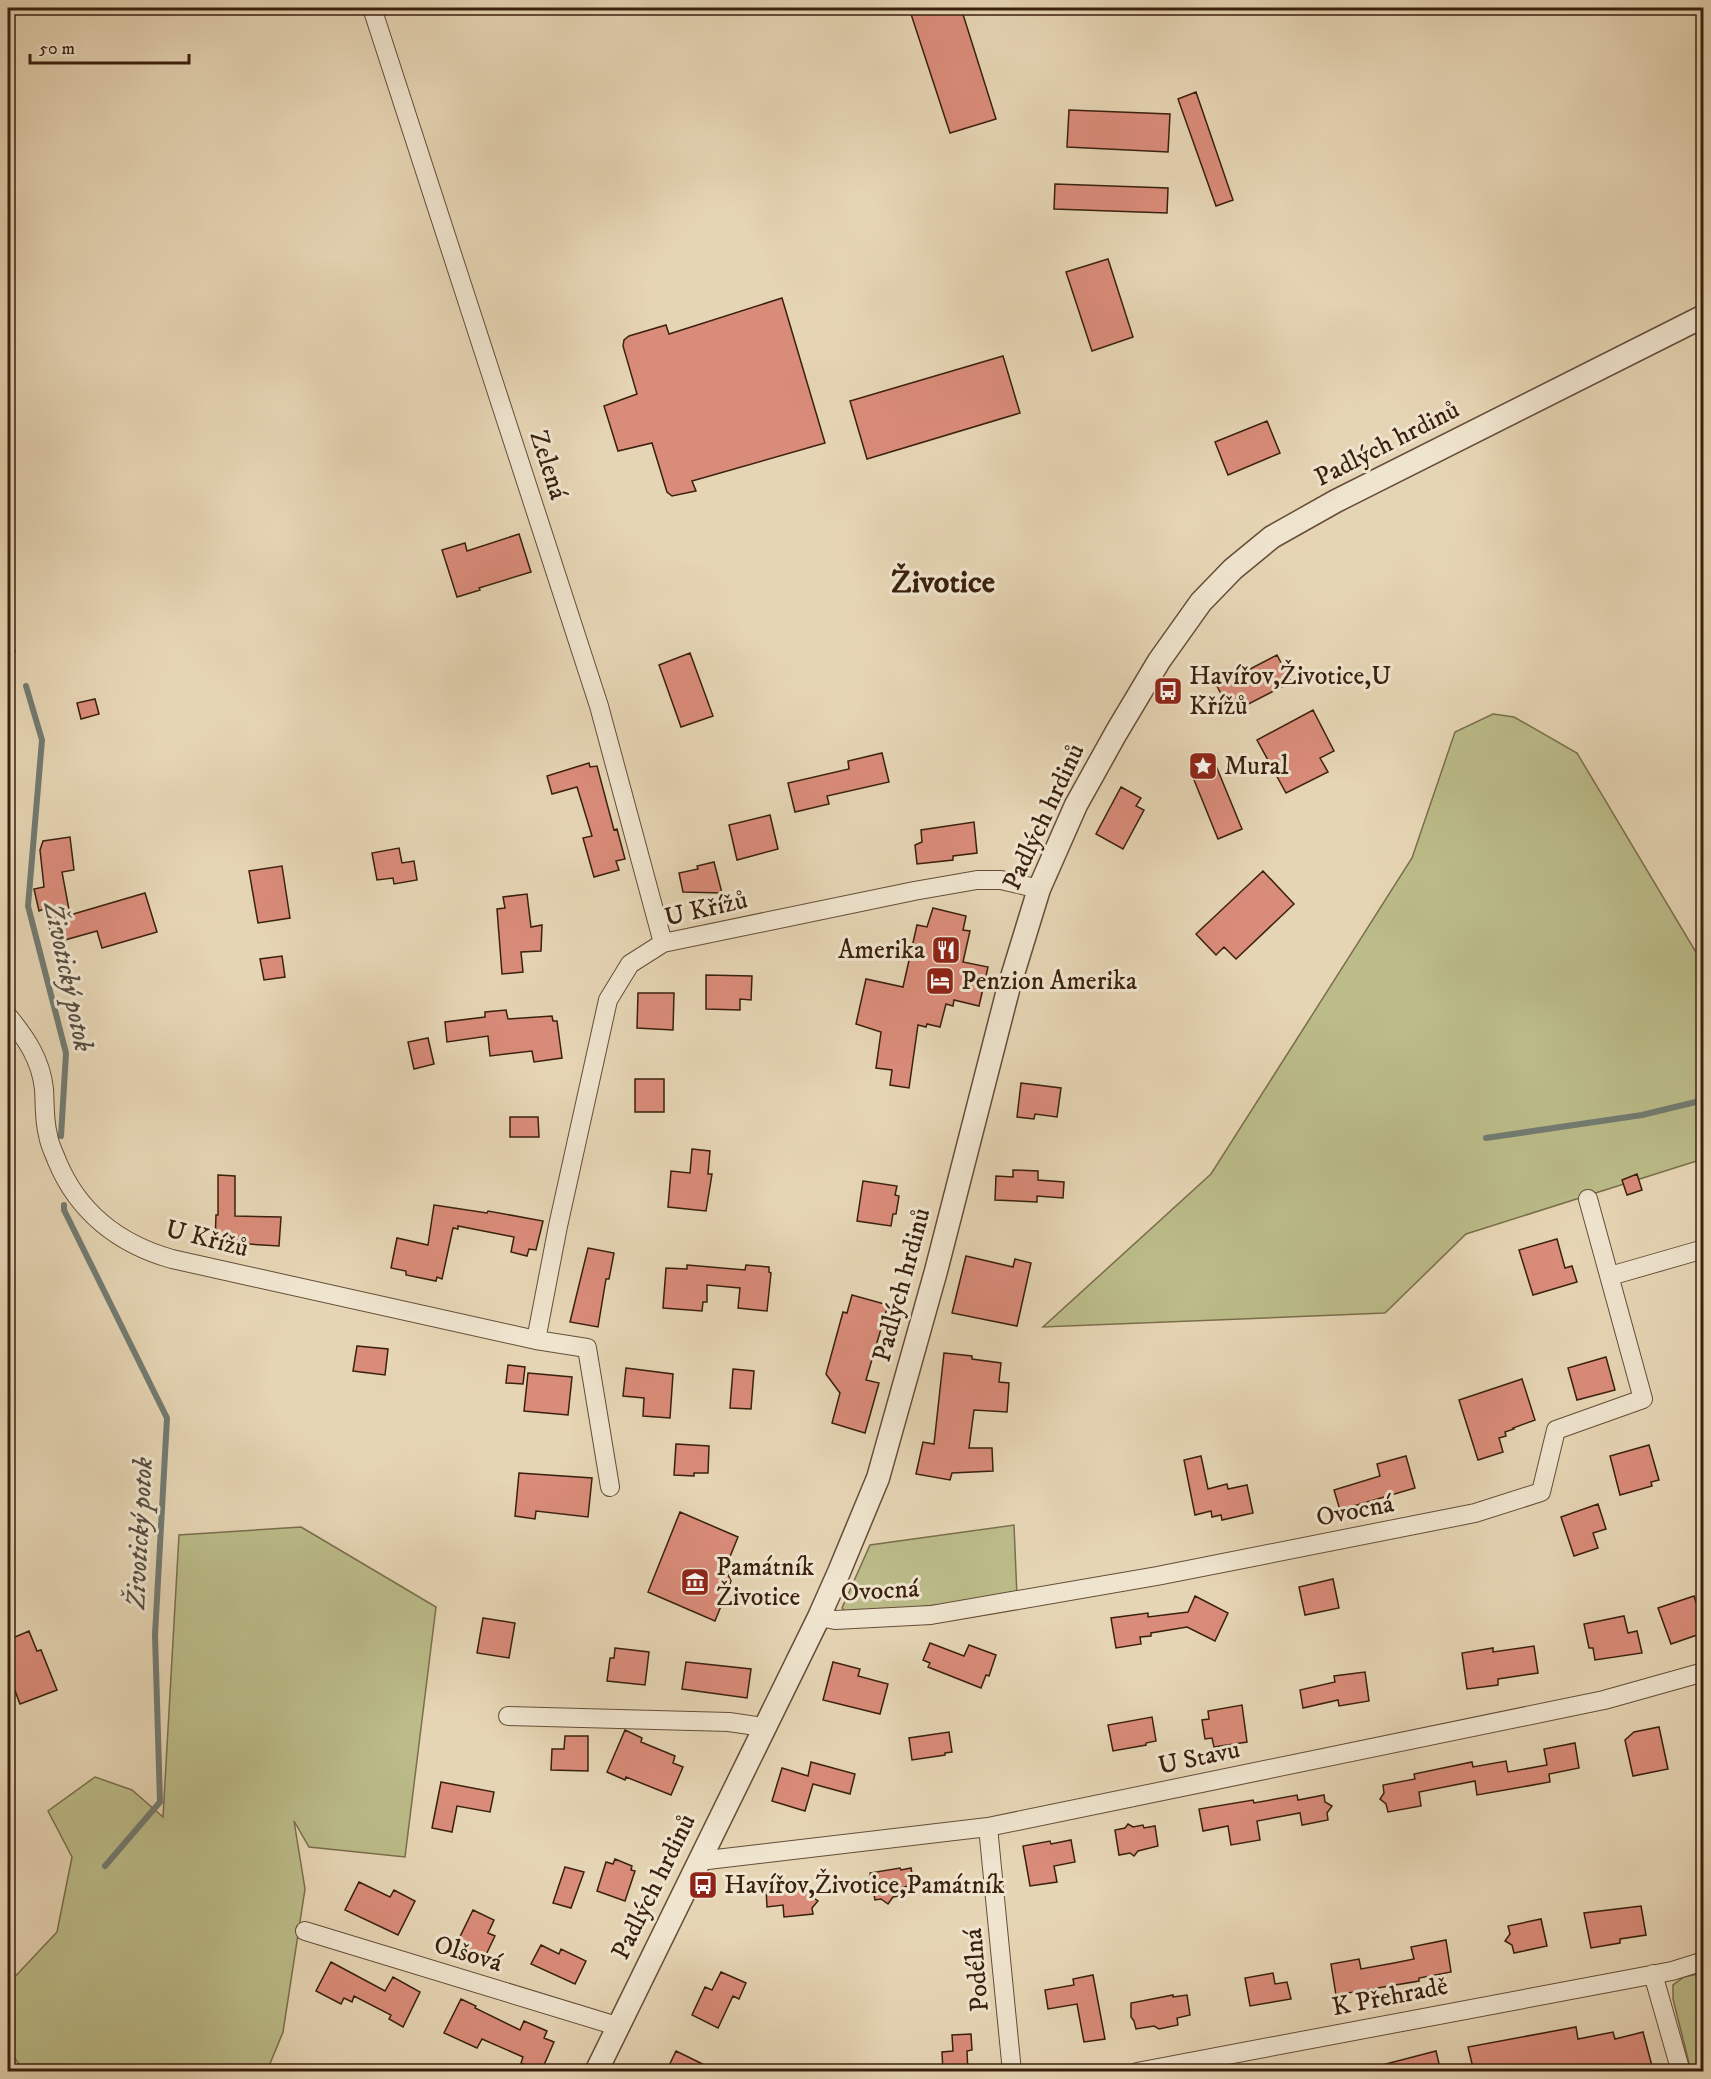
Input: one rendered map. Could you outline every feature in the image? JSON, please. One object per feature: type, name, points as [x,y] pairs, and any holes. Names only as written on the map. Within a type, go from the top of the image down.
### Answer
[{"type":"street","name":"Zelená","points":[[372,8],[599,706],[663,943]]},
{"type":"street","name":"Padlých hrdinů","points":[[596,2072],[763,1727],[819,1617],[878,1478],[936,1271],[1008,990],[1039,889],[1076,805],[1148,678],[1201,602],[1233,569],[1272,537],[1336,501],[1704,316]]},
{"type":"street","name":"U Křížů","points":[[536,1340],[558,1226],[608,1000],[630,964],[663,943],[914,891],[976,880],[1001,880],[1039,889]]},
{"type":"street","name":"U Křížů","points":[[8,1016],[29,1043],[39,1066],[44,1087],[47,1133],[65,1179],[81,1202],[107,1228],[155,1254],[536,1340],[587,1348],[610,1487]]},
{"type":"street","name":"Ovocná","points":[[819,1617],[835,1620],[931,1615],[1157,1576],[1475,1513],[1541,1491],[1556,1430],[1642,1399],[1588,1199]]},
{"type":"street","points":[[1610,1276],[1704,1249]]},
{"type":"street","name":"U Stavu","points":[[699,1861],[988,1827],[1604,1701],[1704,1672]]},
{"type":"street","points":[[507,1716],[729,1722],[763,1727]]},
{"type":"street","name":"Podélná","points":[[988,1827],[1012,2072]]},
{"type":"street","name":"Olšová","points":[[305,1931],[617,2026]]},
{"type":"street","name":"K Přehradě","points":[[1137,2072],[1653,1974],[1704,1961]]},
{"type":"street","points":[[1653,1974],[1681,2072]]},
{"type":"green space","points":[[1493,714],[1514,717],[1577,753],[1703,964],[1703,1159],[1466,1234],[1385,1313],[1043,1327],[1211,1174],[1412,858],[1455,732]]},
{"type":"green space","points":[[1014,1525],[1017,1597],[847,1614],[842,1608],[870,1545]]},
{"type":"green space","points":[[301,1527],[436,1607],[405,1857],[309,1847],[294,1821],[305,1889],[283,2032],[267,2071],[24,2071],[8,2049],[8,1984],[57,1932],[72,1857],[48,1811],[95,1777],[132,1790],[163,1817],[179,1535]]},
{"type":"green space","points":[[1703,1973],[1703,2071],[1691,2071],[1673,1999],[1673,1985],[1684,1977]]},
{"type":"building","points":[[909,8],[961,8],[996,119],[950,133]]},
{"type":"building","points":[[1196,92],[1233,200],[1216,206],[1178,99]]},
{"type":"building","points":[[1069,110],[1170,114],[1168,152],[1067,147]]},
{"type":"building","points":[[1055,184],[1168,188],[1167,213],[1054,209]]},
{"type":"building","points":[[1108,259],[1133,337],[1092,351],[1066,272]]},
{"type":"building","points":[[782,298],[825,443],[692,481],[696,491],[672,496],[667,492],[652,443],[618,451],[604,406],[637,394],[623,346],[624,340],[629,336],[666,325],[669,334]]},
{"type":"building","points":[[1003,356],[1020,413],[867,459],[850,401]]},
{"type":"building","points":[[1267,421],[1280,453],[1228,475],[1215,442]]},
{"type":"building","points":[[519,534],[531,572],[457,597],[442,550],[465,543],[467,551]]},
{"type":"building","points":[[690,653],[713,716],[681,727],[659,665]]},
{"type":"building","points":[[1277,655],[1291,682],[1231,713],[1217,686]]},
{"type":"building","points":[[95,699],[99,714],[81,719],[77,703]]},
{"type":"building","points":[[1313,710],[1334,751],[1320,758],[1328,772],[1286,793],[1257,740]]},
{"type":"building","points":[[882,753],[889,782],[827,796],[829,804],[795,812],[788,783],[849,769],[848,761]]},
{"type":"building","points":[[1214,761],[1242,829],[1218,839],[1190,770]]},
{"type":"building","points":[[589,763],[590,767],[597,766],[614,830],[617,829],[625,859],[616,861],[619,870],[594,877],[583,838],[592,836],[577,787],[552,794],[547,776]]},
{"type":"building","points":[[1121,787],[1141,798],[1136,806],[1144,810],[1123,849],[1096,834]]},
{"type":"building","points":[[770,815],[778,849],[737,860],[729,825]]},
{"type":"building","points":[[974,822],[977,853],[953,856],[953,860],[917,864],[915,845],[922,842],[921,830]]},
{"type":"building","points":[[70,837],[74,870],[62,872],[70,915],[145,893],[157,932],[102,948],[97,931],[54,943],[44,909],[39,911],[34,889],[44,887],[40,850],[43,841]]},
{"type":"building","points":[[399,848],[402,863],[414,861],[417,880],[394,884],[393,878],[377,880],[372,853]]},
{"type":"building","points":[[714,862],[722,893],[683,892],[679,873],[698,869],[697,866]]},
{"type":"building","points":[[282,866],[290,918],[258,923],[249,871]]},
{"type":"building","points":[[1263,871],[1294,904],[1236,959],[1224,947],[1216,955],[1196,934]]},
{"type":"building","points":[[527,894],[531,927],[542,925],[541,951],[521,952],[523,972],[502,974],[497,909],[505,908],[503,897]]},
{"type":"building","points":[[933,908],[966,916],[963,930],[970,931],[963,962],[988,967],[979,1006],[954,1000],[953,1006],[946,1004],[940,1027],[927,1024],[926,1027],[918,1025],[909,1088],[890,1085],[892,1070],[876,1068],[881,1032],[856,1024],[866,979],[903,987],[917,925],[927,927]]},
{"type":"building","points":[[282,956],[285,977],[264,980],[260,959]]},
{"type":"building","points":[[706,975],[752,976],[751,1000],[740,999],[740,1010],[706,1009]]},
{"type":"building","points":[[638,993],[674,993],[673,1030],[637,1028]]},
{"type":"building","points":[[506,1010],[508,1019],[552,1016],[553,1021],[557,1021],[562,1058],[534,1062],[532,1051],[490,1056],[488,1036],[447,1042],[445,1022],[485,1017],[485,1012]]},
{"type":"building","points":[[428,1038],[434,1064],[414,1069],[408,1042]]},
{"type":"building","points":[[635,1079],[664,1079],[664,1112],[635,1112]]},
{"type":"building","points":[[1021,1083],[1061,1088],[1057,1117],[1035,1114],[1034,1119],[1017,1117]]},
{"type":"building","points":[[510,1117],[538,1117],[539,1137],[510,1137]]},
{"type":"building","points":[[692,1149],[710,1151],[708,1174],[712,1174],[706,1211],[668,1207],[671,1171],[690,1173]]},
{"type":"building","points":[[1013,1170],[1038,1171],[1038,1180],[1064,1182],[1063,1198],[1037,1196],[1037,1202],[995,1200],[996,1176],[1013,1177]]},
{"type":"building","points":[[1637,1174],[1642,1190],[1627,1195],[1622,1180]]},
{"type":"building","points":[[218,1175],[235,1176],[235,1216],[281,1217],[279,1246],[215,1242]]},
{"type":"building","points":[[863,1181],[897,1186],[895,1195],[899,1196],[891,1226],[857,1221]]},
{"type":"building","points":[[434,1205],[487,1213],[488,1211],[543,1221],[536,1250],[529,1249],[527,1256],[511,1252],[514,1237],[458,1226],[458,1229],[453,1228],[442,1279],[437,1277],[436,1281],[406,1275],[406,1271],[391,1268],[397,1238],[428,1245]]},
{"type":"building","points":[[1557,1239],[1565,1268],[1572,1266],[1577,1282],[1533,1295],[1519,1250]]},
{"type":"building","points":[[588,1248],[614,1253],[609,1279],[606,1279],[598,1327],[570,1322]]},
{"type":"building","points":[[966,1256],[1013,1267],[1015,1259],[1031,1263],[1017,1326],[952,1313]]},
{"type":"building","points":[[687,1265],[745,1270],[746,1265],[769,1267],[771,1273],[767,1311],[738,1308],[740,1288],[707,1285],[707,1302],[703,1302],[702,1311],[663,1308],[666,1268],[687,1269]]},
{"type":"building","points":[[852,1295],[888,1305],[866,1380],[879,1383],[865,1433],[832,1423],[840,1393],[826,1374],[843,1312],[847,1313]]},
{"type":"building","points":[[357,1346],[388,1349],[385,1375],[353,1371]]},
{"type":"building","points":[[944,1353],[972,1356],[972,1359],[1001,1363],[999,1382],[1009,1383],[1007,1412],[974,1410],[969,1448],[992,1448],[993,1471],[952,1473],[950,1480],[916,1474],[923,1442],[934,1444]]},
{"type":"building","points":[[1606,1357],[1615,1390],[1577,1400],[1568,1368]]},
{"type":"building","points":[[508,1365],[525,1367],[523,1384],[506,1383]]},
{"type":"building","points":[[626,1368],[673,1374],[670,1418],[643,1416],[644,1398],[623,1396]]},
{"type":"building","points":[[733,1369],[754,1371],[751,1409],[730,1408]]},
{"type":"building","points":[[528,1373],[572,1377],[568,1415],[524,1411]]},
{"type":"building","points":[[1522,1379],[1535,1420],[1505,1432],[1506,1436],[1499,1438],[1503,1452],[1478,1460],[1459,1400]]},
{"type":"building","points":[[676,1444],[709,1446],[708,1473],[694,1473],[694,1476],[674,1475]]},
{"type":"building","points":[[1649,1445],[1659,1480],[1651,1482],[1652,1486],[1620,1495],[1610,1456]]},
{"type":"building","points":[[1201,1456],[1208,1489],[1227,1484],[1228,1489],[1247,1485],[1253,1513],[1222,1520],[1221,1515],[1212,1517],[1211,1511],[1195,1515],[1184,1460]]},
{"type":"building","points":[[1406,1456],[1415,1488],[1340,1510],[1334,1490],[1380,1476],[1377,1464]]},
{"type":"building","points":[[519,1473],[592,1478],[588,1517],[536,1511],[535,1519],[515,1516]]},
{"type":"building","points":[[1598,1504],[1606,1529],[1593,1533],[1598,1548],[1574,1556],[1561,1517]]},
{"type":"building","points":[[680,1512],[738,1537],[725,1569],[731,1581],[715,1621],[648,1592]]},
{"type":"building","points":[[1333,1579],[1339,1608],[1305,1615],[1299,1587]]},
{"type":"building","points":[[1195,1596],[1228,1613],[1215,1641],[1187,1627],[1151,1633],[1151,1636],[1140,1637],[1141,1644],[1116,1648],[1111,1618],[1148,1613],[1148,1617],[1188,1612]]},
{"type":"building","points":[[1694,1596],[1702,1621],[1697,1623],[1700,1634],[1671,1644],[1658,1608]]},
{"type":"building","points":[[1624,1616],[1628,1633],[1637,1631],[1642,1653],[1595,1660],[1593,1648],[1589,1648],[1584,1624]]},
{"type":"building","points":[[483,1618],[515,1623],[509,1658],[477,1653]]},
{"type":"building","points":[[29,1631],[37,1651],[41,1650],[57,1690],[20,1704],[8,1672],[8,1640]]},
{"type":"building","points":[[930,1643],[964,1656],[969,1645],[996,1655],[989,1676],[986,1675],[981,1688],[928,1667],[930,1663],[923,1660]]},
{"type":"building","points":[[1534,1646],[1538,1673],[1498,1679],[1498,1685],[1467,1689],[1462,1653],[1493,1648],[1493,1652]]},
{"type":"building","points":[[615,1648],[649,1652],[645,1685],[607,1681],[610,1658],[614,1658]]},
{"type":"building","points":[[686,1662],[751,1669],[747,1698],[682,1689]]},
{"type":"building","points":[[833,1662],[860,1669],[858,1676],[888,1684],[880,1714],[823,1700]]},
{"type":"building","points":[[1365,1672],[1369,1701],[1339,1706],[1338,1700],[1303,1708],[1300,1690],[1335,1682],[1334,1676]]},
{"type":"building","points":[[1242,1705],[1247,1742],[1214,1747],[1212,1738],[1205,1739],[1202,1720],[1209,1719],[1208,1711]]},
{"type":"building","points":[[1152,1717],[1156,1741],[1113,1751],[1108,1725]]},
{"type":"building","points":[[1659,1727],[1668,1769],[1633,1776],[1625,1740],[1634,1732]]},
{"type":"building","points":[[625,1730],[642,1738],[641,1742],[675,1756],[673,1763],[683,1767],[671,1795],[607,1772]]},
{"type":"building","points":[[949,1732],[952,1752],[912,1760],[909,1738]]},
{"type":"building","points":[[565,1736],[588,1736],[588,1771],[551,1770],[552,1749],[564,1749]]},
{"type":"building","points":[[1575,1743],[1579,1768],[1549,1774],[1550,1782],[1477,1795],[1475,1781],[1419,1792],[1421,1806],[1388,1812],[1386,1804],[1380,1799],[1384,1793],[1383,1785],[1415,1779],[1414,1774],[1472,1762],[1473,1767],[1506,1761],[1508,1772],[1547,1765],[1544,1749]]},
{"type":"building","points":[[811,1762],[855,1774],[850,1794],[813,1784],[805,1811],[772,1801],[782,1768],[808,1776]]},
{"type":"building","points":[[441,1782],[494,1792],[490,1812],[457,1806],[452,1832],[432,1828]]},
{"type":"building","points":[[1297,1795],[1298,1800],[1324,1795],[1325,1802],[1332,1806],[1327,1813],[1328,1820],[1302,1825],[1300,1813],[1257,1821],[1260,1840],[1231,1845],[1228,1826],[1203,1831],[1199,1809],[1253,1800],[1254,1803]]},
{"type":"building","points":[[1128,1824],[1133,1827],[1143,1825],[1144,1828],[1155,1826],[1158,1846],[1138,1851],[1134,1856],[1130,1853],[1119,1855],[1115,1830],[1125,1828]]},
{"type":"building","points":[[1071,1840],[1075,1862],[1054,1866],[1057,1882],[1030,1886],[1023,1846]]},
{"type":"building","points":[[615,1859],[632,1866],[631,1870],[635,1871],[625,1901],[597,1891],[606,1862],[613,1864]]},
{"type":"building","points":[[565,1867],[584,1872],[571,1908],[553,1903]]},
{"type":"building","points":[[900,1868],[901,1870],[911,1868],[914,1885],[898,1888],[900,1896],[893,1897],[888,1904],[881,1899],[875,1900],[870,1873]]},
{"type":"building","points":[[359,1882],[390,1897],[394,1890],[415,1901],[398,1935],[345,1910]]},
{"type":"building","points":[[782,1887],[783,1892],[811,1889],[811,1896],[818,1901],[812,1908],[813,1914],[784,1917],[783,1905],[767,1907],[766,1888]]},
{"type":"building","points":[[1641,1906],[1646,1935],[1620,1939],[1620,1943],[1591,1948],[1584,1913]]},
{"type":"building","points":[[473,1910],[494,1920],[488,1933],[495,1936],[483,1961],[473,1956],[471,1960],[453,1951]]},
{"type":"building","points":[[1541,1919],[1547,1946],[1514,1953],[1512,1945],[1505,1941],[1510,1934],[1508,1926]]},
{"type":"building","points":[[1446,1940],[1451,1972],[1419,1978],[1419,1981],[1336,1995],[1331,1964],[1359,1959],[1361,1969],[1414,1959],[1411,1947]]},
{"type":"building","points":[[541,1945],[559,1954],[561,1949],[586,1961],[575,1984],[531,1964]]},
{"type":"building","points":[[331,1962],[385,1991],[393,1977],[420,1992],[403,2027],[389,2019],[391,2015],[354,1996],[352,2002],[344,1998],[341,2004],[316,1991]]},
{"type":"building","points":[[721,1972],[746,1983],[739,1999],[733,1996],[718,2028],[692,2015],[705,1987],[712,1990]]},
{"type":"building","points":[[1273,1973],[1275,1984],[1287,1982],[1291,1999],[1250,2006],[1245,1978]]},
{"type":"building","points":[[1093,1975],[1105,2039],[1084,2042],[1077,2004],[1048,2009],[1045,1990],[1074,1985],[1073,1979]]},
{"type":"building","points":[[1173,1995],[1173,1997],[1187,1995],[1190,2015],[1177,2018],[1178,2025],[1159,2029],[1154,2026],[1136,2029],[1131,2017],[1131,2003]]},
{"type":"building","points":[[461,1999],[520,2030],[524,2021],[547,2031],[544,2038],[554,2042],[541,2072],[521,2063],[523,2057],[482,2039],[477,2048],[444,2033]]},
{"type":"building","points":[[1576,2027],[1578,2039],[1613,2032],[1615,2039],[1643,2032],[1652,2066],[1632,2072],[1474,2072],[1468,2047]]},
{"type":"building","points":[[971,2034],[972,2050],[967,2051],[968,2072],[943,2072],[942,2052],[953,2051],[952,2035]]},
{"type":"building","points":[[676,2051],[719,2072],[666,2072]]},
{"type":"building","points":[[1436,2051],[1441,2072],[1379,2072],[1378,2066]]},
{"type":"waterway","name":"Životický potok","points":[[8,641],[13,651]]},
{"type":"waterway","name":"Životický potok","points":[[26,686],[42,740],[28,906],[66,1053],[61,1136]]},
{"type":"waterway","points":[[1486,1138],[1642,1115],[1704,1100]]},
{"type":"waterway","name":"Životický potok","points":[[64,1205],[64,1210],[167,1418],[155,1635],[160,1802],[105,1866]]},
{"type":"place","name":"Havířov,Životice,U Křížů","points":[[1168,691]]},
{"type":"place","name":"Mural","points":[[1203,766]]},
{"type":"place","name":"Amerika","points":[[946,950]]},
{"type":"place","name":"Penzion Amerika","points":[[940,981]]},
{"type":"place","name":"Památník Životice","points":[[695,1582]]},
{"type":"place","name":"Havířov,Životice,Památník","points":[[703,1885]]},
{"type":"district","name":"Životice","points":[[943,583]]}]
